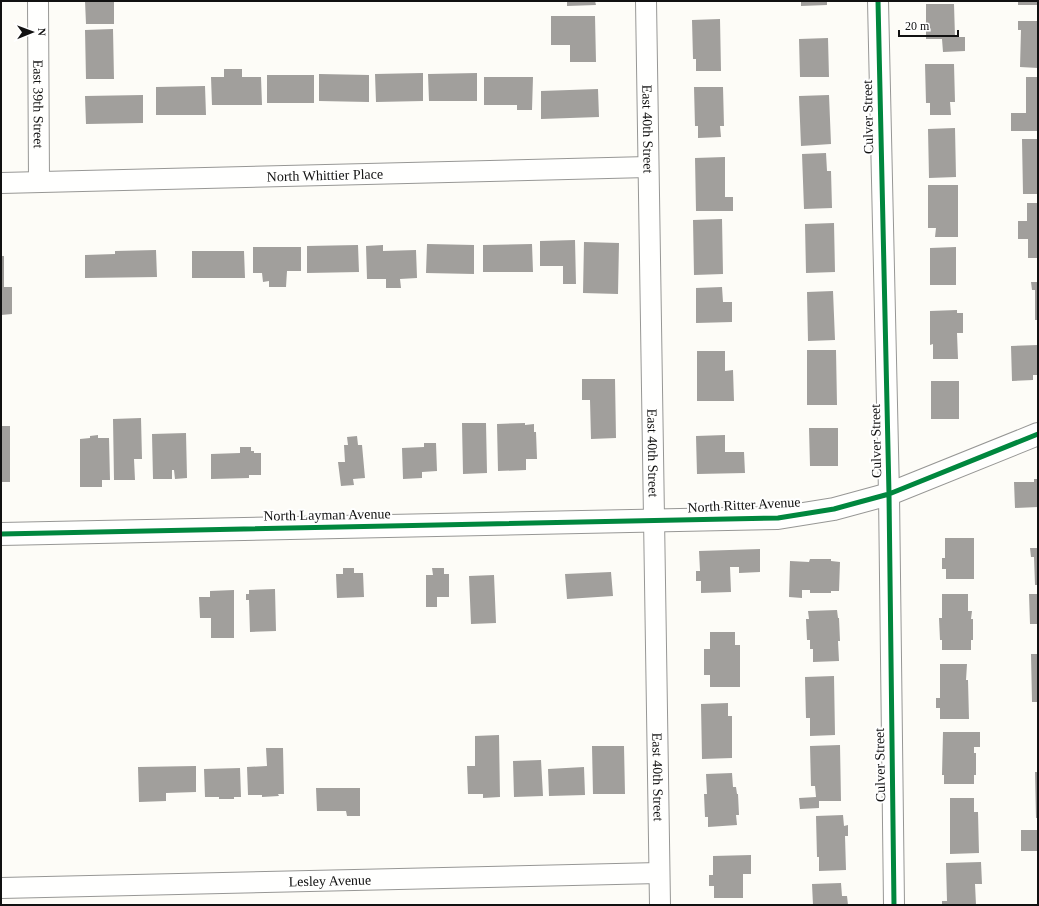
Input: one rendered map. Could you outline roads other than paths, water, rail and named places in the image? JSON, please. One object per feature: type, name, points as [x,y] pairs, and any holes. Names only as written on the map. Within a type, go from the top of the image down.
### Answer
[{"type":"street","name":"East 39th Street","points":[[38,1],[39,182]]},
{"type":"street","name":"East 40th Street","points":[[646,1],[660,905]]},
{"type":"street","name":"Culver Street","points":[[878,1],[889,494],[894,905]]},
{"type":"street","name":"North Whittier Place","points":[[1,183],[648,167]]},
{"type":"street","name":"North Ritter Avenue","points":[[654,520],[759,519],[834,509],[889,494],[1038,434]]},
{"type":"street","name":"North Layman Avenue","points":[[1,534],[654,520]]},
{"type":"street","name":"Lesley Avenue","points":[[1,888],[659,873]]}]
